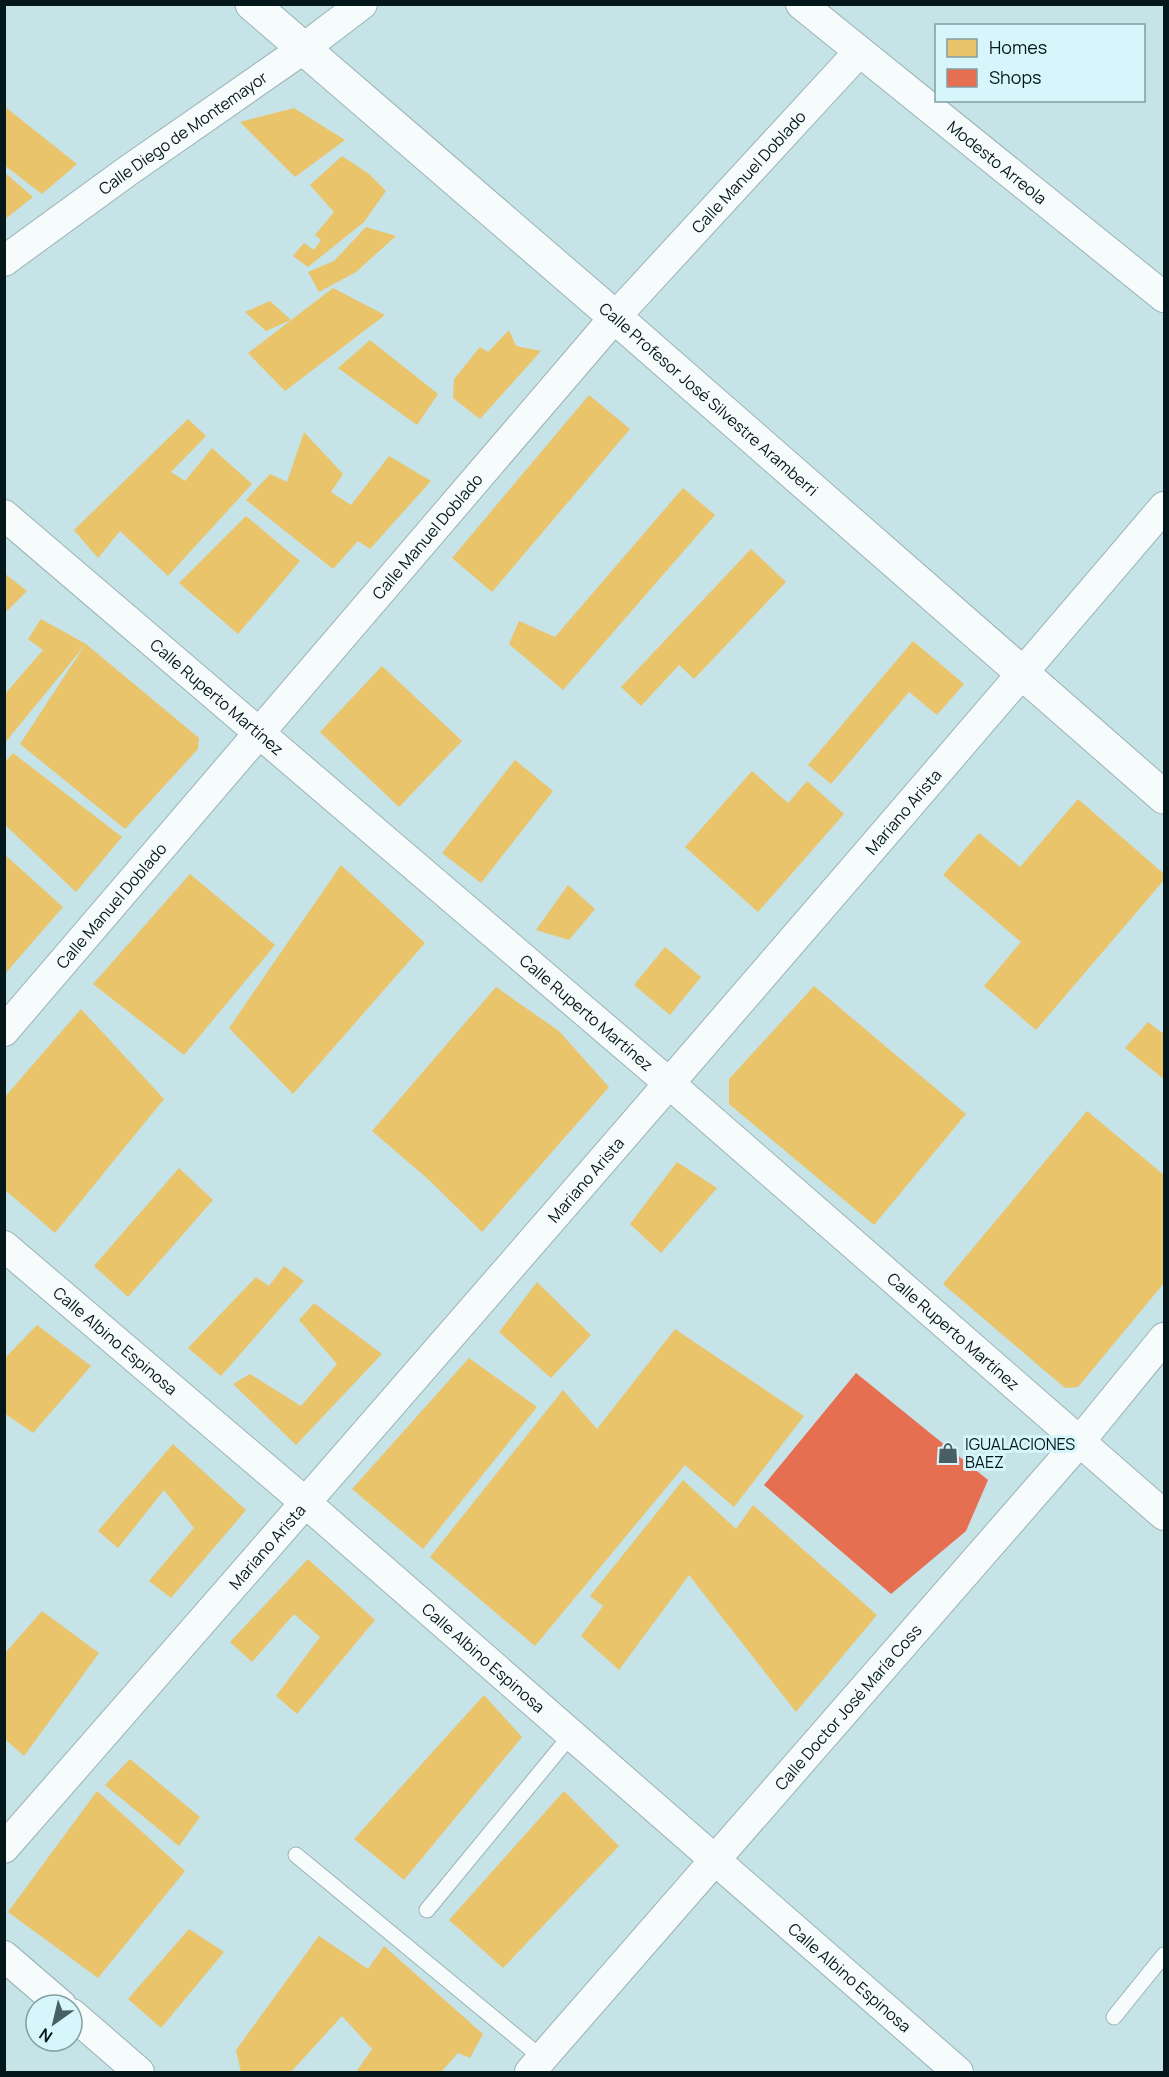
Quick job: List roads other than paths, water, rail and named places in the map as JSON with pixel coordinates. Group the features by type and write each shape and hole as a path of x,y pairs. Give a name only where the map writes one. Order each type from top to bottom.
{"main road":[{"name":"Calle Profesor José Silvestre Aramberri","path":"252,4 615,317 1164,797"}],"street":[{"name":"Calle Diego de Montemayor","path":"4,261 129,170 303,49 362,4"},
{"name":"Modesto Arreola","path":"801,4 1164,297"},
{"name":"Calle Manuel Doblado","path":"4,1031 615,317 860,52"},
{"name":"Mariano Arista","path":"4,1848 670,1084 1164,507"},
{"name":"Calle Ruperto Martínez","path":"4,515 670,1084 1164,1515"},
{"name":"Calle Albino Espinosa","path":"4,1246 306,1503 958,2073"},
{"name":"Calle Doctor José María Coss","path":"536,2065 1080,1442 1164,1338"},
{"path":"4,1956 47,1993"},
{"path":"84,2025 139,2073"}],"lane":[{"path":"427,1910 571,1735"},
{"path":"296,1855 536,2065"},
{"path":"1114,2017 1164,1955"}],"place":[{"name":"IGUALACIONES BAEZ","path":"948,1453"}]}
